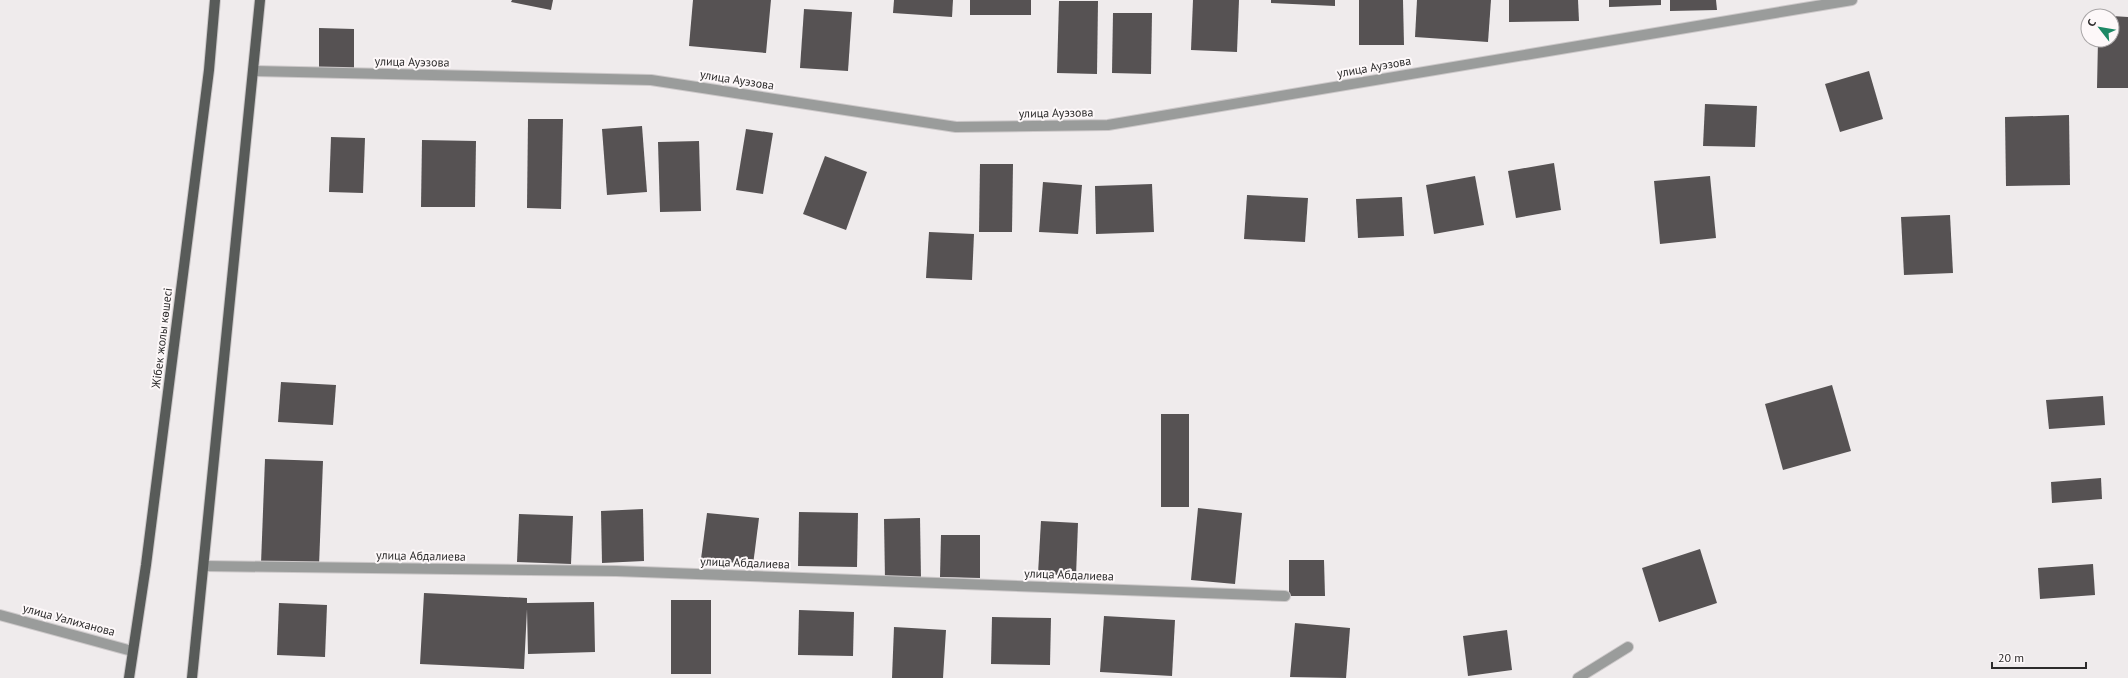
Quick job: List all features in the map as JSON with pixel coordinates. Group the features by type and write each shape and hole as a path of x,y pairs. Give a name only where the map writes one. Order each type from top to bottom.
{"main road":[{"name":"Жібек жолы көшесі","path":"129,678 147,557 209,70 215,0"},
{"path":"192,678 260,0"}],"street":[{"name":"улица Ауэзова","path":"254,71 651,80 956,127 1108,125 1852,0"},
{"name":"улица Абдалиева","path":"204,566 616,571 1285,596"},
{"name":"улица Уалиханова","path":"0,615 132,650"},
{"path":"1578,678 1628,647"}],"building":[{"path":"512,0 553,0 551,10 511,2"},
{"path":"693,0 771,0 766,53 689,46"},
{"path":"894,0 953,0 952,17 893,13"},
{"path":"970,0 1031,0 1031,15 970,15"},
{"path":"1193,0 1239,0 1237,52 1191,50"},
{"path":"1271,0 1335,0 1335,6 1271,3"},
{"path":"1359,0 1403,0 1404,45 1359,45"},
{"path":"1417,0 1491,0 1488,42 1415,37"},
{"path":"1509,0 1578,0 1579,21 1509,22"},
{"path":"1609,0 1661,0 1661,5 1609,7"},
{"path":"1670,0 1716,0 1717,10 1670,11"},
{"path":"1059,1 1098,1 1097,74 1057,73"},
{"path":"804,9 852,12 848,71 800,68"},
{"path":"1113,13 1152,13 1151,74 1112,73"},
{"path":"2120,16 2128,17 2128,88 2097,88 2098,48 2120,48"},
{"path":"319,28 354,29 354,71 319,70"},
{"path":"1869,71 1883,119 1840,132 1825,84"},
{"path":"1705,104 1757,106 1755,147 1703,146"},
{"path":"2069,115 2070,185 2006,186 2005,117"},
{"path":"528,119 563,119 561,209 527,208"},
{"path":"642,126 647,192 607,195 602,129"},
{"path":"746,129 773,133 763,194 736,190"},
{"path":"331,137 365,138 363,193 329,192"},
{"path":"422,140 476,141 475,207 421,207"},
{"path":"699,141 701,211 660,212 658,142"},
{"path":"825,156 867,172 846,230 803,214"},
{"path":"1554,163 1561,210 1516,218 1508,171"},
{"path":"980,164 1013,164 1012,232 979,232"},
{"path":"1475,176 1484,225 1434,234 1426,185"},
{"path":"1710,176 1716,238 1660,244 1654,181"},
{"path":"1043,182 1082,185 1078,234 1039,232"},
{"path":"1152,184 1154,232 1096,234 1095,186"},
{"path":"1247,195 1308,198 1305,242 1244,239"},
{"path":"1402,197 1404,236 1358,238 1356,199"},
{"path":"1950,215 1953,273 1904,275 1901,217"},
{"path":"929,232 974,234 972,280 926,278"},
{"path":"281,382 336,385 333,425 278,422"},
{"path":"1832,385 1851,451 1783,470 1765,404"},
{"path":"2103,396 2105,425 2049,429 2046,400"},
{"path":"1161,414 1189,414 1189,507 1161,507"},
{"path":"265,459 323,461 319,566 261,564"},
{"path":"2101,478 2102,499 2052,503 2051,482"},
{"path":"1198,508 1242,513 1235,584 1191,580"},
{"path":"643,509 644,561 602,563 601,511"},
{"path":"799,512 858,513 857,567 798,566"},
{"path":"707,513 759,518 753,565 701,559"},
{"path":"519,514 573,516 571,564 517,562"},
{"path":"920,518 921,579 885,580 884,519"},
{"path":"1041,521 1078,523 1076,576 1038,574"},
{"path":"941,535 980,535 980,578 940,577"},
{"path":"1700,549 1717,603 1659,622 1642,568"},
{"path":"1289,560 1324,560 1325,596 1289,596"},
{"path":"2093,564 2095,595 2040,599 2038,568"},
{"path":"424,593 527,598 527,603 594,602 595,652 528,654 527,609 524,669 420,664"},
{"path":"671,600 711,600 711,674 671,674"},
{"path":"279,603 327,605 325,657 277,655"},
{"path":"799,610 854,612 853,656 798,655"},
{"path":"1104,616 1175,620 1172,676 1100,672"},
{"path":"992,617 1051,618 1050,665 991,664"},
{"path":"1295,623 1350,628 1346,678 1290,677"},
{"path":"894,627 946,630 943,678 892,678"},
{"path":"1507,630 1512,670 1468,676 1463,636"}]}
